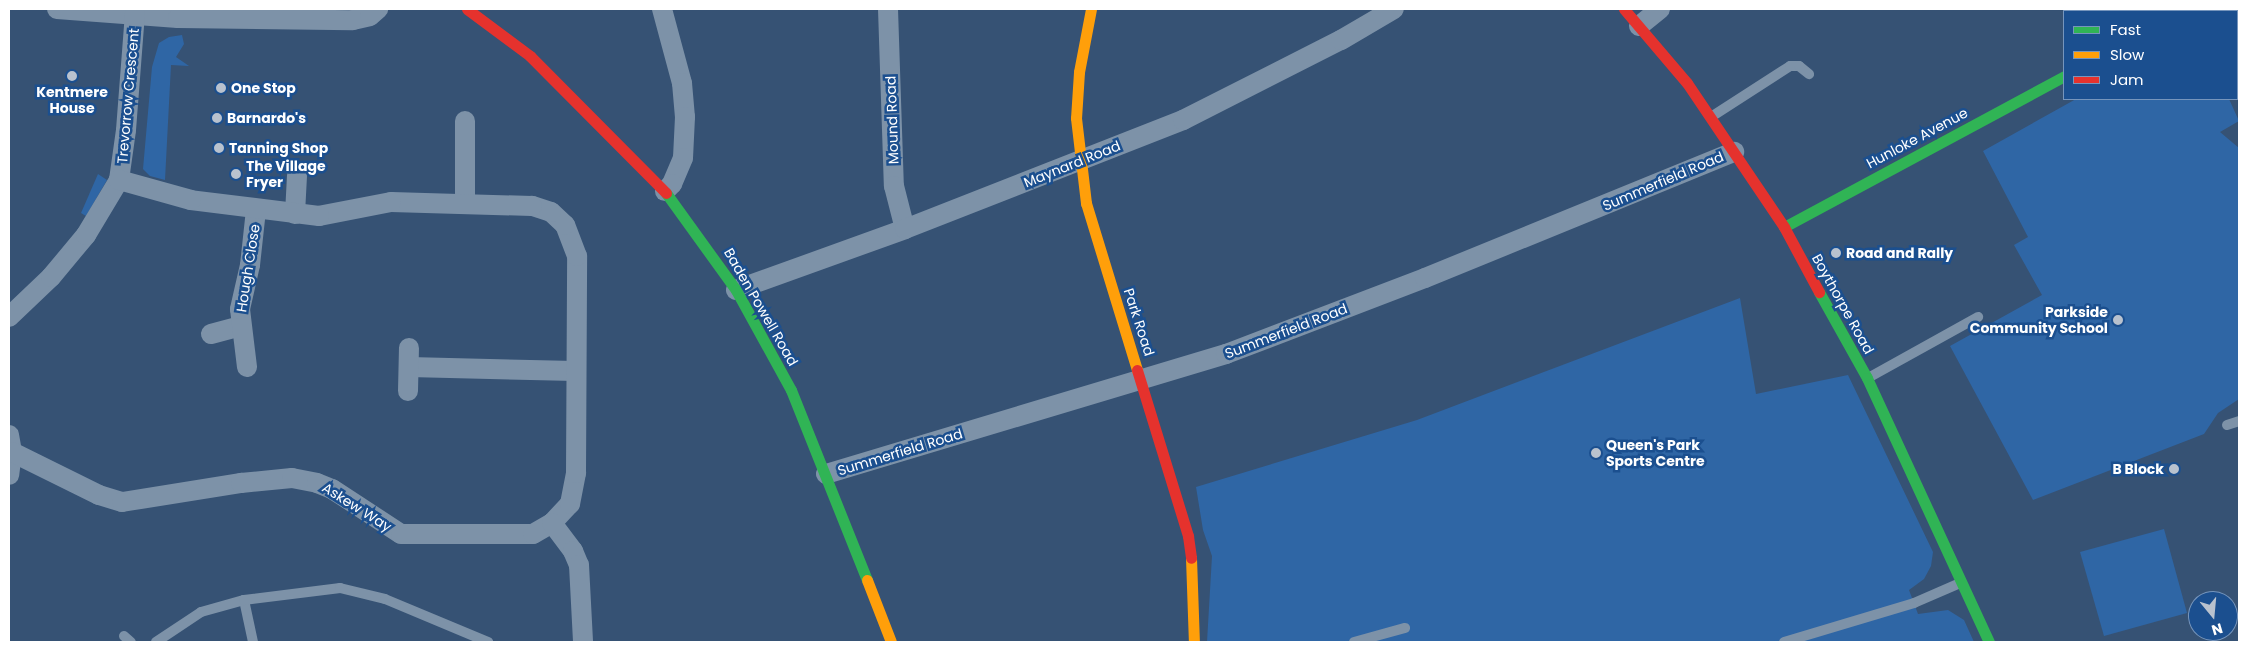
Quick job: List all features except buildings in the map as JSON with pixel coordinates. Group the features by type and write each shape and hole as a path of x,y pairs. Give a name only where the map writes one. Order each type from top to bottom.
{"street":[{"path":"57,9 178,18 354,20 370,16 378,9"},
{"path":"662,9 682,82 685,117 683,158 672,184 665,191"},
{"name":"Mound Road","path":"888,9 894,186 905,229"},
{"name":"Park Road","path":"1091,9 1079,72 1076,118 1086,203 1141,379 1191,550 1194,642"},
{"name":"Maynard Road","path":"736,290 905,229 1183,120 1341,40 1394,9"},
{"name":"Boythorpe Road","path":"1624,9 1687,83 1784,227 1868,378 1989,642"},
{"path":"1639,26 1660,9"},
{"name":"Baden Powell Road","path":"476,11 530,56 596,118 665,191 736,290 791,390 826,474 891,642"},
{"name":"Trevorrow Crescent","path":"9,317 51,277 86,235 119,180 126,130 135,14"},
{"name":"Hunloke Avenue","path":"1784,227 2063,77"},
{"path":"465,121 465,203"},
{"name":"Summerfield Road","path":"826,474 1226,354 1407,285 1734,152"},
{"path":"295,214 297,176"},
{"name":"Askew Way","path":"10,444 99,495 122,502 292,478 332,489 401,534 533,534 552,524 570,504 576,473 577,256 565,225 551,212 532,206 391,202 338,214 295,214 191,200 119,180"},
{"name":"Hough Close","path":"247,367 240,326 240,309 250,264 256,210"},
{"name":"Hough Close","path":"211,334 240,326"},
{"path":"408,391 409,357 575,371"},
{"path":"9,475 10,444"},
{"path":"552,524 573,551 579,565 583,642"}],"lane":[{"path":"1711,118 1790,66 1799,66 1809,74"},
{"path":"1868,378 1978,317"},
{"path":"2227,425 2239,421"},
{"path":"1784,642 1914,603 1961,582"},
{"path":"156,642 201,612 244,600 340,588 371,595 472,633 488,642"},
{"path":"369,606 371,595"},
{"path":"244,600 253,642"},
{"path":"1354,642 1405,628"}],"shaded area":[{"path":"182,35 184,44 176,57 189,66 171,65 165,180 150,176 143,169 152,67 159,43 169,37"},
{"name":"Parkside Community School","path":"2074,100 2229,100 2239,121 2220,132 2239,148 2239,399 2218,413 2204,434 2033,500 1950,346 2042,295 2014,245 2028,237 1983,151"},
{"path":"98,174 107,180 86,216 81,213"},
{"name":"Queen's Park Sports Centre","path":"1740,298 1756,394 1848,375 1933,552 1931,566 1924,579 1909,590 1918,614 1948,610 1964,620 1974,642 1207,642 1212,556 1203,530 1196,487 1417,420"},
{"path":"2164,529 2187,613 2104,636 2080,552"}],"traffic: fast":[{"path":"1784,227 2063,77"},
{"path":"666,193 736,290 791,390 867,580"},
{"path":"1819,292 1867,378 1989,642"}],"traffic: slow":[{"path":"1091,9 1079,72 1076,118 1086,203 1137,370"},
{"path":"1191,558 1194,642"},
{"path":"867,580 891,642"}],"traffic: jam":[{"path":"467,9 530,56 666,193"},
{"path":"1624,9 1687,83 1784,227 1819,292"},
{"path":"1137,370 1188,536 1191,558"}],"place":[{"name":"Kentmere House","path":"72,76"},
{"name":"One Stop","path":"221,88"},
{"name":"Barnardo's","path":"217,118"},
{"name":"Tanning Shop","path":"219,148"},
{"name":"The Village Fryer","path":"236,174"},
{"name":"Road and Rally","path":"1836,253"},
{"name":"Parkside Community School","path":"2118,320"},
{"name":"Queen's Park Sports Centre","path":"1596,453"},
{"name":"B Block","path":"2174,469"}]}
